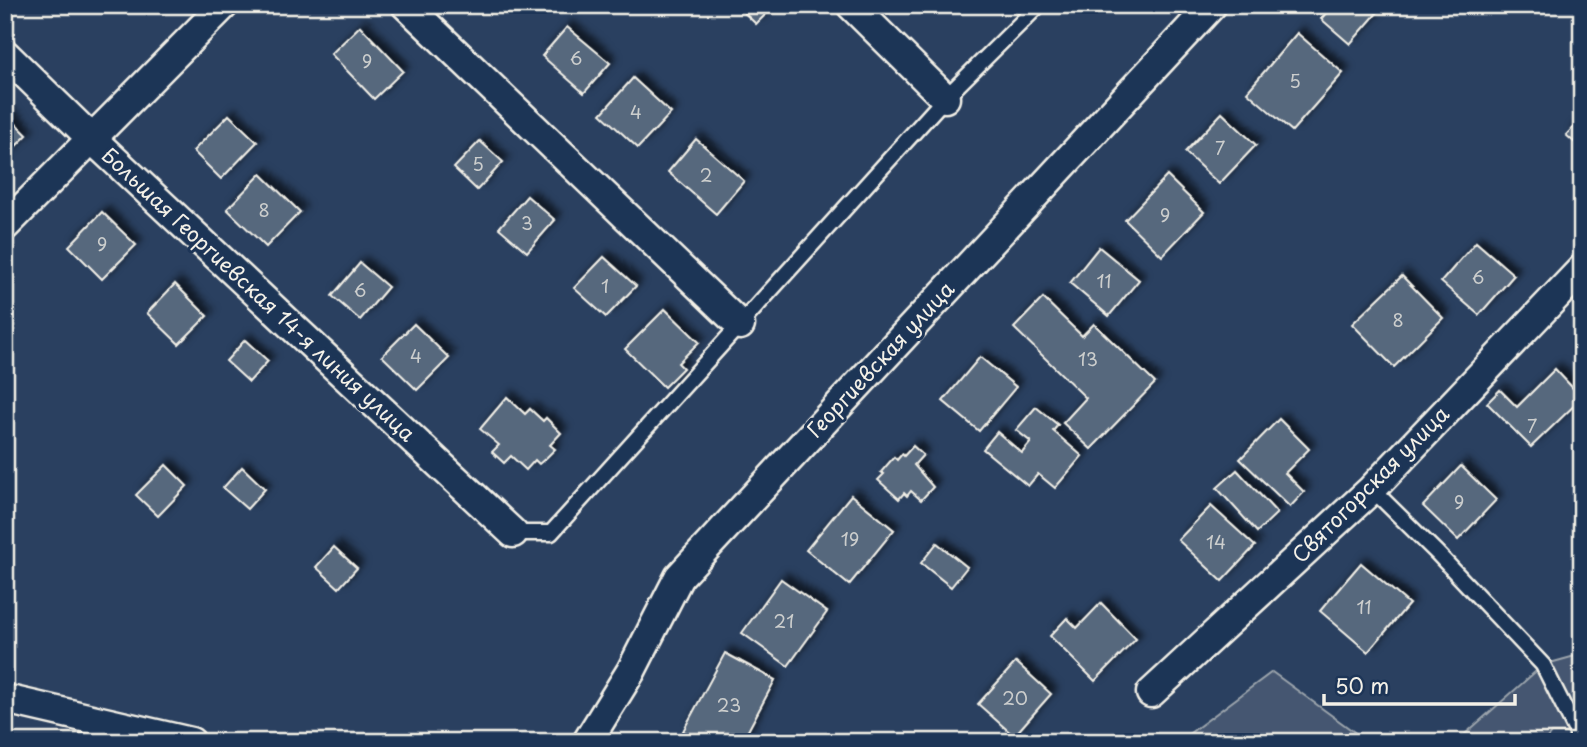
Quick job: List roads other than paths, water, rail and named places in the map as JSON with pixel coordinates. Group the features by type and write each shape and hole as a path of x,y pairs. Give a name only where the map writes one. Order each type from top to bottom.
{"street":[{"path":"5,226 224,5"},
{"path":"406,5 740,325"},
{"path":"850,5 946,98"},
{"name":"Георгиевская улица","path":"587,742 631,671 679,577 1212,5"},
{"name":"Большая Георгиевская 14-я линия улица","path":"5,54 92,139 513,533"},
{"name":"Святогорская улица","path":"1151,693 1372,489 1582,269"},
{"path":"5,699 191,742"}],"lane":[{"path":"513,533 551,533 946,98 1039,5"},
{"path":"1372,489 1543,665 1577,733 1577,742"}]}
